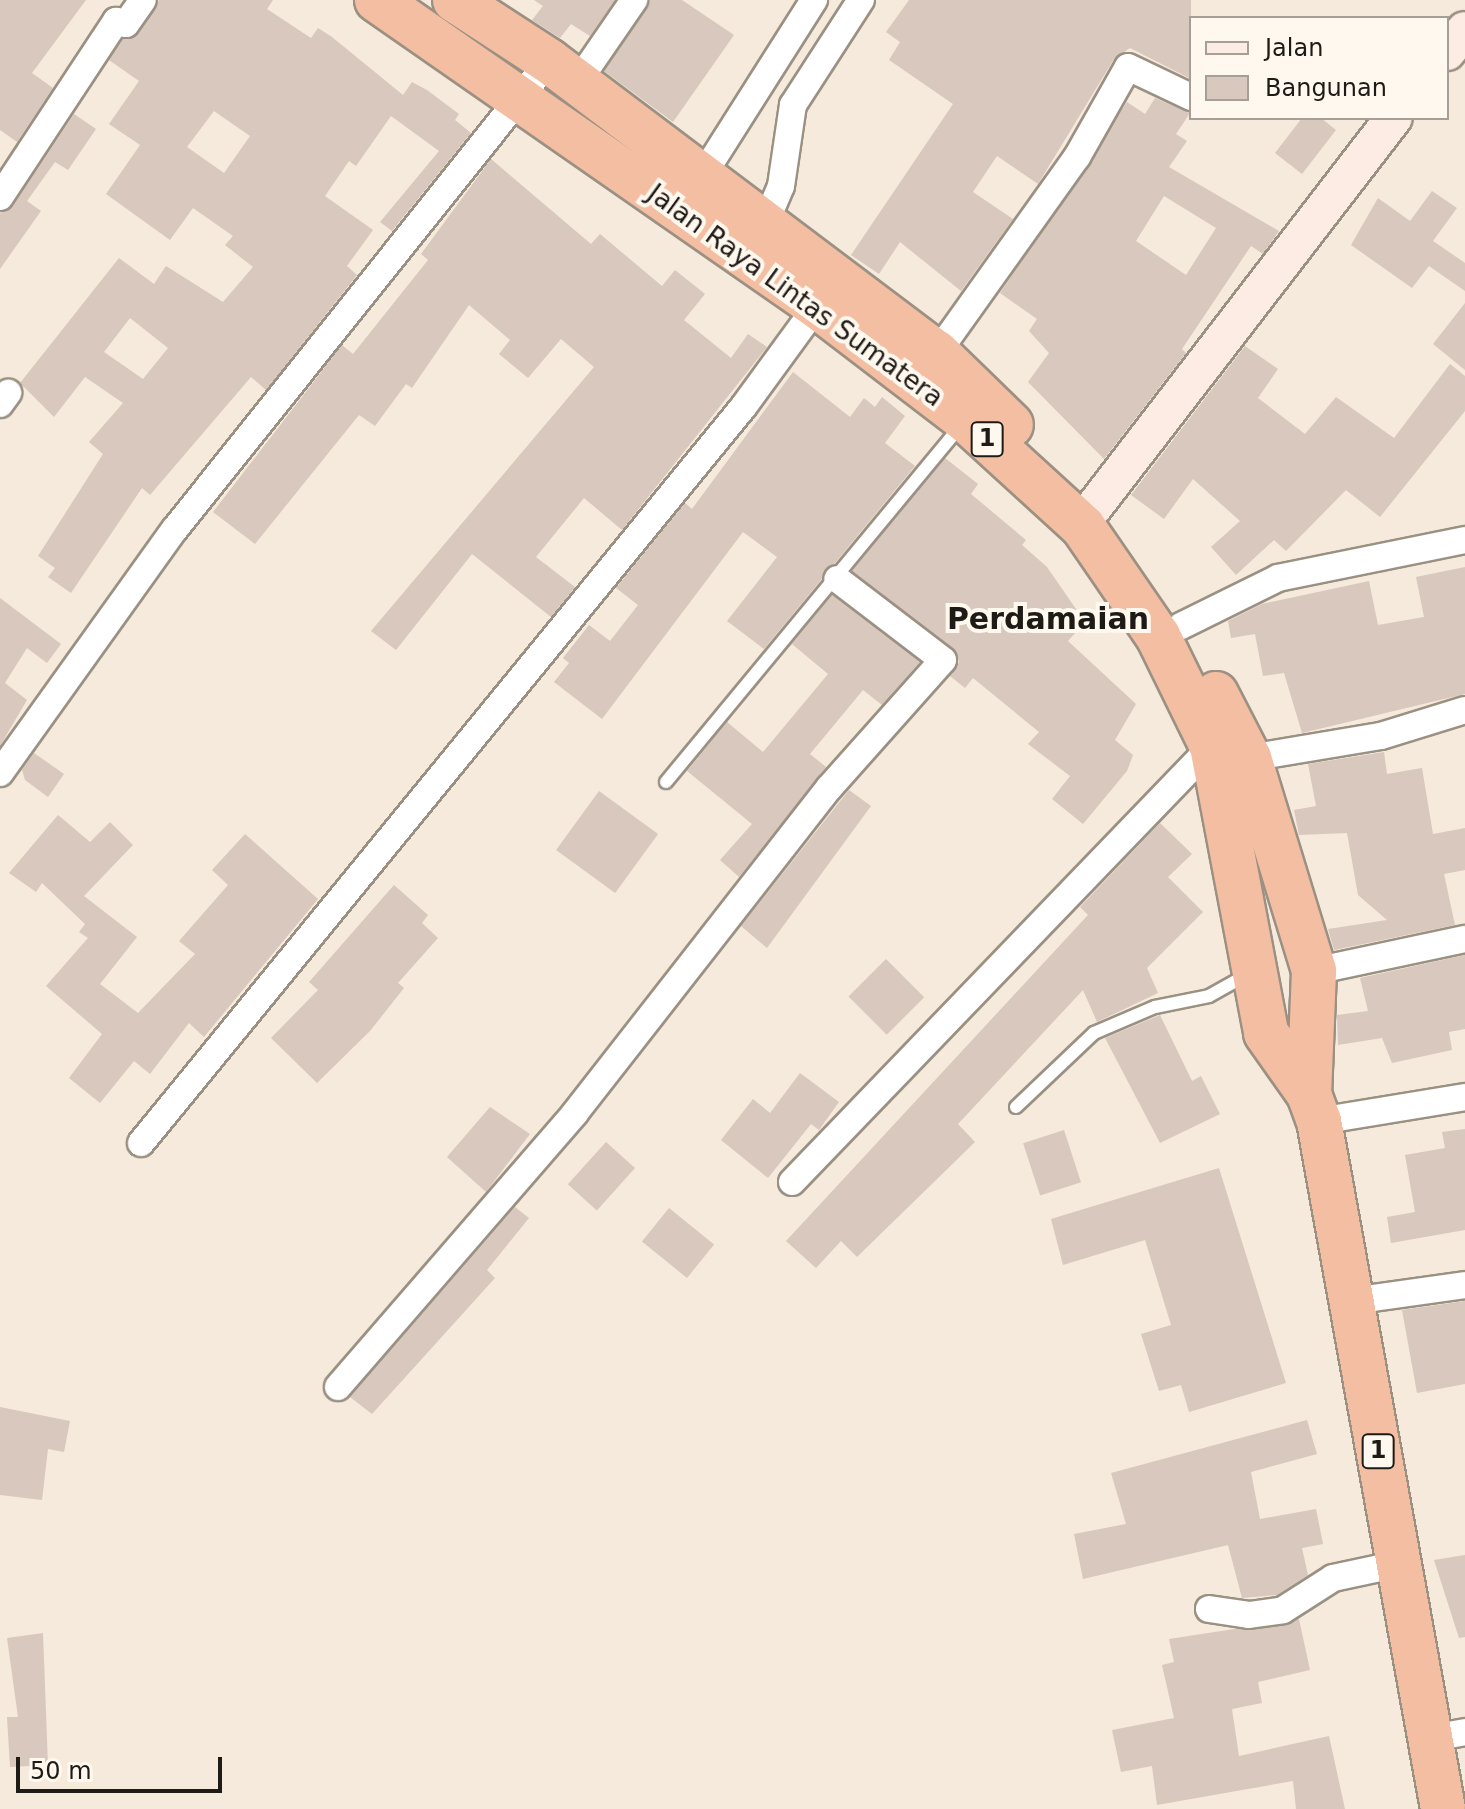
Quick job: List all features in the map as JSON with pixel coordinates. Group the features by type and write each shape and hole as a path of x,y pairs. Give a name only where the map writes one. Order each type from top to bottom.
{"highway":[{"name":"Jalan Raya Lintas Sumatera","path":"377,0 817,306 966,420 1083,527 1158,636 1231,752 1250,972 1266,1033 1314,1108"},
{"name":"Jalan Raya Lintas Sumatera","path":"455,0 563,72 937,353 1094,507 1181,626 1314,971 1314,1108 1399,1564 1448,1735 1443,1809"}],"street":[{"path":"0,197 116,21 126,24 143,0"},
{"path":"0,773 175,529 520,98 563,72 634,0"},
{"path":"701,178 814,0"},
{"path":"765,224 781,186 793,105 861,0"},
{"path":"1449,50 1465,30"},
{"path":"937,353 1077,157 1128,67 1189,96"},
{"path":"1094,507 1392,120"},
{"path":"141,1143 744,406 817,306"},
{"path":"1181,626 1278,578 1465,540"},
{"path":"338,1387 575,1113 829,788 943,660 837,579"},
{"path":"792,1182 1231,752 1381,736 1465,710"},
{"path":"1314,971 1465,939"},
{"path":"1314,1108 1465,1097"},
{"path":"1351,1301 1465,1285"},
{"path":"1209,1609 1249,1615 1283,1610 1333,1578 1399,1564"}],"lane":[{"path":"666,782 966,420"},
{"path":"1016,1107 1094,1033 1155,1007 1209,996 1250,972"}],"building":[{"path":"0,0 86,0 32,73 53,88 17,142 0,130"},
{"path":"159,0 273,0 267,9 311,38 318,28 403,95 412,82 427,90 459,114 455,120 471,133 392,231 380,222 439,151 391,116 356,166 349,161 325,196 373,230 347,266 357,275 266,390 251,377 150,495 142,488 71,593 48,577 55,568 38,556 103,454 89,442 123,403 85,377 54,417 20,383 119,258 154,284 166,266 223,302 253,267 225,245 233,236 193,208 170,240 106,194 140,145 109,124 139,81 109,60 123,39 139,33","holes":["214,111 250,136 224,173 187,147","130,318 168,348 143,379 104,352"]},
{"path":"534,0 615,0 590,36 571,24 560,38 532,20 543,6"},
{"path":"650,0 682,0 734,35 673,122 604,71"},
{"path":"909,0 1191,0 1189,78 1130,48 1114,59 1038,184 997,156 973,192 1013,219 961,291 900,242 879,274 851,255 953,104 889,60 900,42 886,32"},
{"path":"1155,98 1189,113 1176,134 1187,141 1169,167 1279,231 1263,254 1251,246 1182,349 1186,353 1104,459 1028,382 1049,353 1029,331 1037,319 1000,293 1127,102 1145,114","holes":["1164,196 1216,228 1186,275 1136,241"]},
{"path":"74,114 96,129 68,170 55,162 27,201 41,211 0,269 0,213 13,206"},
{"path":"1300,120 1324,120 1336,130 1302,174 1275,153"},
{"path":"491,159 591,244 600,234 662,286 675,270 705,294 684,320 731,358 748,334 767,347 622,530 584,498 536,557 575,587 551,617 472,554 396,650 371,631 594,367 561,339 528,378 499,354 510,340 469,305 412,388 406,384 375,426 359,415 255,544 213,512 342,345 353,354 428,260 421,254"},
{"path":"1432,191 1457,208 1433,241 1465,263 1465,291 1429,266 1412,288 1351,245 1378,198 1410,221"},
{"path":"1465,303 1465,370 1433,344"},
{"path":"1245,346 1278,369 1258,398 1305,434 1336,397 1394,438 1450,364 1465,376 1465,411 1380,517 1346,490 1286,551 1274,540 1236,575 1211,547 1240,521 1193,479 1164,519 1131,495"},
{"path":"793,372 850,417 864,398 875,407 882,397 905,416 885,443 915,466 764,649 727,621 777,557 743,532 602,719 554,682 569,663 563,658 589,625 610,641 638,605 616,588 685,503 692,509"},
{"path":"945,458 978,484 971,494 1026,540 1022,545 1047,567 1085,622 1068,641 1136,704 1115,740 1133,755 1127,771 1083,824 1052,799 1070,776 1028,744 1039,732 973,678 965,688 950,676 959,662 953,648 852,571"},
{"path":"1465,567 1465,694 1302,733 1284,673 1263,676 1255,634 1231,638 1228,621 1262,604 1369,581 1378,625 1424,617 1416,577"},
{"path":"832,595 920,662 882,705 863,690 810,754 826,767 739,877 720,860 752,824 687,771 727,722 763,752 828,674 792,644"},
{"path":"0,598 61,644 47,663 27,648 5,683 27,700 0,746"},
{"path":"1384,752 1387,774 1422,768 1433,834 1465,828 1465,870 1444,874 1455,925 1334,950 1328,929 1387,920 1358,895 1347,833 1299,835 1294,810 1316,806 1308,764"},
{"path":"34,753 64,774 48,797 25,780 22,770"},
{"path":"849,790 871,806 767,948 741,926"},
{"path":"599,791 658,834 615,893 556,850"},
{"path":"58,815 90,842 110,822 133,845 84,896 137,937 100,984 138,1013 195,954 179,941 228,885 212,870 245,834 318,899 204,1037 189,1023 150,1074 134,1061 100,1103 69,1078 102,1034 46,986 88,938 79,932 85,924 42,883 36,892 9,873"},
{"path":"1160,823 1192,854 1168,877 1203,912 1147,968 1158,993 1097,1022 1083,990 958,1124 975,1142 857,1257 841,1241 816,1268 786,1241 1088,915 1080,907"},
{"path":"394,885 428,915 422,923 438,938 398,983 404,988 370,1031 317,1083 271,1038 318,990 309,982"},
{"path":"1465,955 1465,1029 1449,1032 1452,1050 1392,1063 1382,1038 1338,1045 1337,1015 1368,1011 1360,978"},
{"path":"886,959 924,997 887,1035 849,996"},
{"path":"1160,1015 1192,1081 1201,1076 1220,1114 1160,1143 1105,1038"},
{"path":"800,1073 839,1102 819,1130 811,1124 768,1178 721,1140 753,1099 770,1113"},
{"path":"490,1107 530,1134 486,1192 447,1157"},
{"path":"1465,1129 1465,1230 1391,1243 1387,1217 1415,1212 1405,1155 1445,1148 1442,1132"},
{"path":"1064,1130 1081,1182 1040,1196 1023,1143"},
{"path":"606,1142 635,1168 597,1210 568,1184"},
{"path":"1219,1168 1286,1383 1189,1412 1181,1385 1159,1391 1141,1334 1171,1325 1145,1240 1063,1265 1051,1219"},
{"path":"515,1207 529,1218 487,1270 495,1278 372,1414 350,1397"},
{"path":"669,1208 714,1245 687,1278 642,1241"},
{"path":"1465,1301 1465,1384 1417,1393 1402,1310"},
{"path":"0,1407 70,1421 64,1452 48,1449 42,1500 0,1495"},
{"path":"1307,1420 1317,1454 1251,1472 1260,1519 1316,1509 1323,1544 1302,1548 1308,1575 1277,1595 1242,1598 1228,1545 1083,1579 1074,1534 1126,1524 1111,1473"},
{"path":"1465,1555 1465,1637 1459,1638 1434,1560"},
{"path":"1299,1619 1310,1670 1258,1682 1262,1703 1232,1709 1239,1756 1329,1736 1345,1809 1296,1809 1293,1781 1157,1805 1152,1766 1121,1772 1112,1730 1174,1718 1162,1665 1174,1662 1169,1639"},
{"path":"43,1633 48,1765 10,1767 7,1717 18,1717 7,1638"}],"district":[{"name":"Perdamaian","path":"1048,619"}]}
